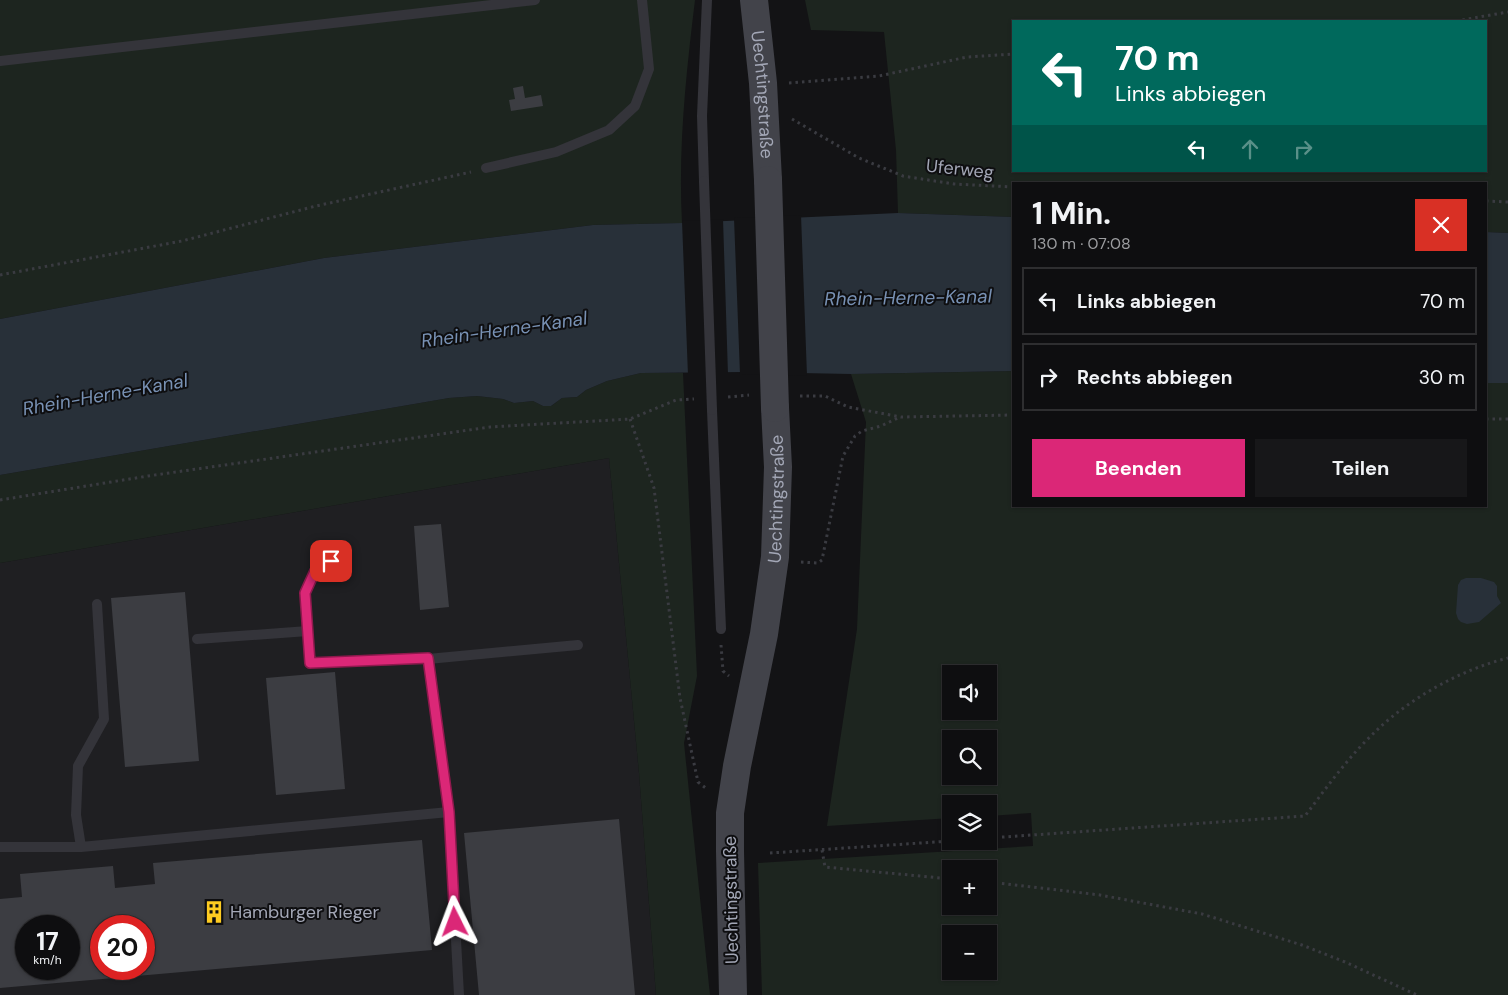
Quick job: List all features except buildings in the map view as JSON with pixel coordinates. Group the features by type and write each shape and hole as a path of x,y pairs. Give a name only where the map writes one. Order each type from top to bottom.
{"main road":[{"name":"Uechtingstraße","path":"733,995 730,851 733,794 764,634 775,557 778,467 768,180 763,83 754,0"}],"lane":[{"path":"0,61 535,0"},
{"path":"486,168 556,152 609,130 635,106 649,69 642,0"},
{"path":"707,0 702,116 721,629"},
{"path":"346,559 331,561 315,571 305,593 310,663 428,658 578,645"},
{"path":"81,847 76,815 78,766 104,719 97,604"},
{"path":"197,639 308,631"},
{"path":"428,658 449,812 460,995"},
{"path":"0,848 81,847 449,812"}],"path":[{"path":"1462,20 1508,12"},
{"path":"763,83 784,84 879,76 967,57 1012,54"},
{"name":"Uferweg","path":"787,116 859,158 903,176 954,184 1012,187"},
{"path":"0,275 182,241 316,206 486,168"},
{"path":"1487,201 1508,202"},
{"path":"796,561 818,563 822,560 843,456 855,436 862,431 881,426 901,417 1012,415"},
{"path":"0,500 148,476 490,427 630,419 654,488 680,698 698,782 707,790 733,794"},
{"path":"1487,419 1508,419"},
{"path":"721,629 723,671 733,679"},
{"path":"997,837 1305,816 1338,773 1376,731 1412,702 1456,676 1494,661 1508,658"},
{"path":"770,853 942,842"},
{"path":"822,850 825,867 942,878"},
{"path":"997,883 1100,894 1202,914 1302,945 1345,962 1417,995"}],"shaded area":[{"path":"0,0 695,0 682,139 682,223 593,225 324,258 0,319"},
{"path":"805,0 1508,0 1508,233 1487,232 1487,182 1012,182 1012,217 898,213 896,150 884,32 811,30"},
{"path":"1012,371 1012,507 1487,507 1487,383 1508,383 1508,995 762,995 758,863 968,850 997,850 997,848 1033,846 1031,813 997,815 997,795 942,795 942,819 827,826 857,629 866,422 851,374"},
{"path":"641,373 683,373 697,676 684,743 710,995 656,995 639,773 609,458 0,563 0,475 449,398 477,396 503,399 514,403 533,401 543,406 551,406 562,398 577,397 586,390 607,381"},
{"path":"609,458 639,773 656,995 0,995 0,563"}],"water":[{"name":"Rhein-Herne-Kanal","path":"898,213 1012,217 1012,371 851,374 641,373 607,381 586,390 577,397 562,398 551,406 543,406 533,401 514,403 503,399 477,396 449,398 0,475 0,319 324,258 593,225 682,223"},
{"path":"1487,232 1508,233 1508,383 1487,383"},
{"path":"1481,578 1494,582 1497,586 1497,596 1501,603 1479,622 1467,624 1458,619 1456,613 1458,585 1461,580"}],"pier":[{"path":"801,215 807,376 740,374 734,218"},
{"path":"723,219 728,375 688,375 682,221"}],"place":[{"name":"Hamburger Rieger","path":"214,912"}],"route":[{"path":"331,561 315,571 305,593 310,663 428,658 449,812 455,922"}]}
